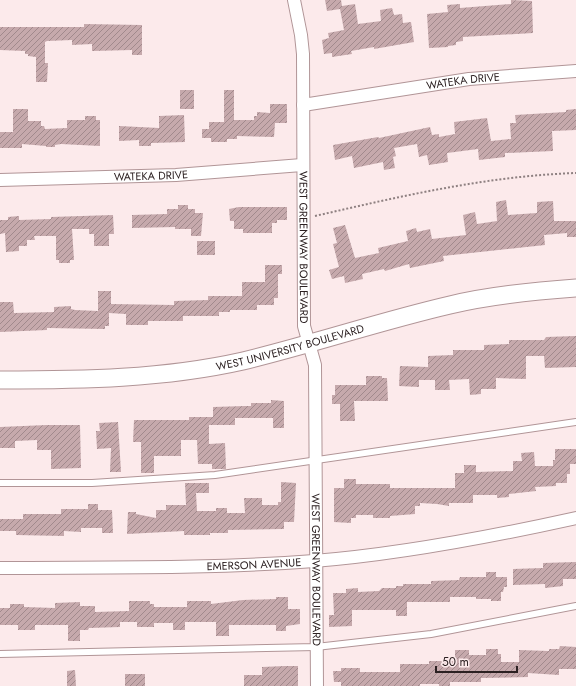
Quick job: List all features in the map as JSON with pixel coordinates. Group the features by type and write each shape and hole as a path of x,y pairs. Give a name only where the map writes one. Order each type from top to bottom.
{"street":[{"name":"WEST GREENWAY BOULEVARD","path":"294,0 301,35 303,105 302,164 304,326 315,365 315,561 317,686"},
{"name":"WATEKA DRIVE","path":"303,105 469,78 576,71"},
{"name":"WATEKA DRIVE","path":"0,180 176,175 302,164"},
{"name":"WEST UNIVERSITY BOULEVARD","path":"0,380 85,380 171,373 243,361 452,304 576,288"},
{"name":"EMERSON AVENUE","path":"0,568 208,566 315,561 447,544 576,518"}],"lane":[{"path":"0,483 92,483 216,475 576,422"},
{"path":"0,654 316,647 431,634 576,606"}],"path":[{"path":"303,219 430,190 523,176 576,173"}],"building":[{"path":"325,0 341,0 342,6 355,4 358,24 381,21 380,10 392,8 394,15 402,14 403,23 411,22 414,42 374,49 374,47 351,51 352,54 332,57 332,53 324,54 322,40 329,38 328,33 344,30 340,9 327,11"},
{"path":"511,0 532,1 533,33 463,37 463,41 456,42 456,45 429,48 427,14 448,12 447,5 460,4 460,8 511,4"},
{"path":"84,24 142,25 142,55 132,55 132,50 92,51 92,44 72,45 72,40 47,41 45,42 45,63 48,63 47,82 36,82 36,57 28,56 28,54 25,54 25,51 0,50 0,27 84,27"},
{"path":"180,90 194,90 194,109 180,109"},
{"path":"224,90 234,90 234,120 254,120 254,116 257,116 257,112 270,113 270,104 287,104 287,123 275,123 274,137 237,136 237,139 227,139 227,142 211,142 211,138 202,138 202,129 209,129 209,122 224,122"},
{"path":"13,109 28,109 28,121 41,121 41,126 44,126 45,129 67,128 67,120 85,120 85,116 96,116 96,120 100,120 100,146 61,144 55,145 55,147 46,147 22,144 22,148 0,148 0,132 13,132"},
{"path":"576,109 576,130 552,131 553,151 505,153 505,157 479,160 478,149 447,153 448,162 429,165 427,155 419,157 417,144 394,148 396,156 393,157 395,168 384,170 383,162 354,168 352,156 335,160 333,145 379,138 430,127 432,135 439,134 439,137 455,134 454,122 487,118 491,141 511,139 510,123 516,123 515,115 566,112 566,110"},
{"path":"184,115 185,142 151,143 151,146 139,146 139,140 119,141 119,126 159,128 159,116"},
{"path":"506,200 508,215 537,213 537,202 553,201 554,221 576,221 576,237 567,237 567,233 544,235 545,245 443,256 444,261 410,268 409,264 385,271 384,269 362,274 363,279 345,283 344,276 332,279 329,270 339,267 333,244 337,243 333,228 345,225 355,258 379,253 378,248 408,241 406,231 416,228 417,232 430,229 432,239 466,235 463,215 475,212 477,224 497,221 496,202"},
{"path":"178,205 188,205 188,209 195,209 195,213 203,213 201,236 191,236 191,229 175,229 175,227 132,228 132,215 167,214 167,209 178,209"},
{"path":"239,207 287,207 287,220 277,220 277,223 272,223 272,233 243,233 243,229 234,229 234,221 230,221 229,209"},
{"path":"113,215 114,234 109,234 109,246 94,246 94,234 89,234 89,229 72,229 74,260 70,260 70,263 59,263 59,260 56,260 56,236 34,236 35,240 27,240 27,246 19,246 19,251 6,252 5,233 0,234 0,220 8,220 8,217 19,216 19,220 51,219 51,217"},
{"path":"197,241 215,241 215,255 197,255"},
{"path":"265,265 282,265 282,274 278,274 278,298 274,298 274,305 257,305 257,310 230,310 230,312 219,312 219,316 183,316 183,321 148,321 148,325 126,325 126,314 109,313 109,326 105,326 105,329 47,328 47,330 0,332 0,302 13,302 14,313 54,312 54,307 71,306 71,309 75,310 98,311 98,291 111,291 111,304 174,305 174,301 208,300 208,296 242,296 242,282 265,282"},
{"path":"576,336 576,367 545,368 544,356 526,356 526,379 496,378 496,389 481,389 481,394 470,395 469,379 449,380 450,390 435,390 435,380 419,380 419,387 399,386 400,366 428,367 428,356 453,355 453,350 484,350 484,345 509,344 509,340 544,340 546,337"},
{"path":"366,376 382,376 382,378 387,378 388,401 354,401 355,421 340,421 340,404 332,404 332,395 335,395 335,385 366,385"},
{"path":"271,400 284,401 284,428 273,428 273,418 235,418 235,425 209,425 209,444 225,443 226,469 212,469 212,464 198,464 197,440 181,440 181,456 154,456 154,473 141,473 141,442 133,442 134,420 189,420 189,417 213,417 213,407 251,406 251,403 271,403"},
{"path":"118,422 121,472 110,472 111,448 97,449 96,431 100,431 99,423"},
{"path":"80,425 81,468 51,469 51,450 37,450 37,440 15,441 15,448 0,448 0,427"},
{"path":"555,449 576,449 576,464 570,464 570,474 567,474 567,483 556,483 556,486 535,487 536,491 509,494 509,497 497,498 497,495 473,495 473,503 449,503 449,506 420,503 420,506 415,506 415,514 390,516 390,518 373,518 373,515 356,515 356,518 351,518 351,523 334,522 334,488 344,488 344,479 356,479 356,484 390,484 390,488 455,488 455,473 464,473 464,465 476,465 476,472 513,471 513,461 522,461 521,453 534,452 535,466 553,466 553,460 555,460"},
{"path":"281,482 296,483 294,522 284,522 284,529 228,530 228,533 210,533 210,535 184,535 184,531 127,534 128,512 136,512 136,514 156,518 156,510 166,510 166,505 186,505 185,483 209,483 209,493 196,493 197,511 216,511 216,508 227,508 227,513 245,513 244,498 262,498 262,505 278,505 278,502 281,502"},
{"path":"88,504 98,504 98,510 112,510 113,533 102,533 102,528 81,528 81,532 64,531 64,536 16,535 16,531 0,531 0,519 23,519 23,514 61,514 61,509 88,509"},
{"path":"576,562 576,579 563,579 563,586 545,588 545,584 513,585 513,569 543,568 543,563"},
{"path":"486,572 496,572 496,577 507,577 507,587 504,587 503,592 501,592 501,601 476,599 476,597 450,597 450,602 407,602 407,616 396,616 396,610 352,610 352,626 329,627 329,615 334,615 333,593 346,593 346,589 358,588 358,592 379,591 382,588 396,588 396,586 403,586 403,584 431,584 431,581 459,580 460,577 486,577"},
{"path":"276,597 288,597 288,609 300,609 300,624 286,626 286,631 276,631 276,625 229,625 229,636 216,636 216,622 185,622 185,630 173,630 173,623 154,623 154,627 137,627 137,622 120,622 120,627 89,628 88,630 80,630 80,641 68,641 68,625 35,625 35,630 18,630 18,625 0,625 0,608 10,608 10,604 24,604 24,607 55,608 55,603 80,602 80,606 95,606 95,612 129,611 129,601 150,601 150,604 154,604 154,607 187,607 187,601 211,601 211,604 243,600 276,599"},
{"path":"560,646 576,647 576,669 559,669 559,675 528,673 528,677 481,678 481,682 450,682 450,686 439,686 439,684 420,684 420,686 341,686 341,682 334,682 333,671 341,671 341,668 360,668 360,672 400,672 400,664 429,664 429,661 455,661 455,650 469,650 469,655 486,655 486,649 498,649 498,654 501,654 501,662 519,662 519,650 549,651 549,649 559,649"},
{"path":"298,666 298,686 244,686 244,675 262,675 262,667"},
{"path":"75,670 76,686 67,686 67,671"},
{"path":"125,674 145,674 145,686 125,686"}]}
